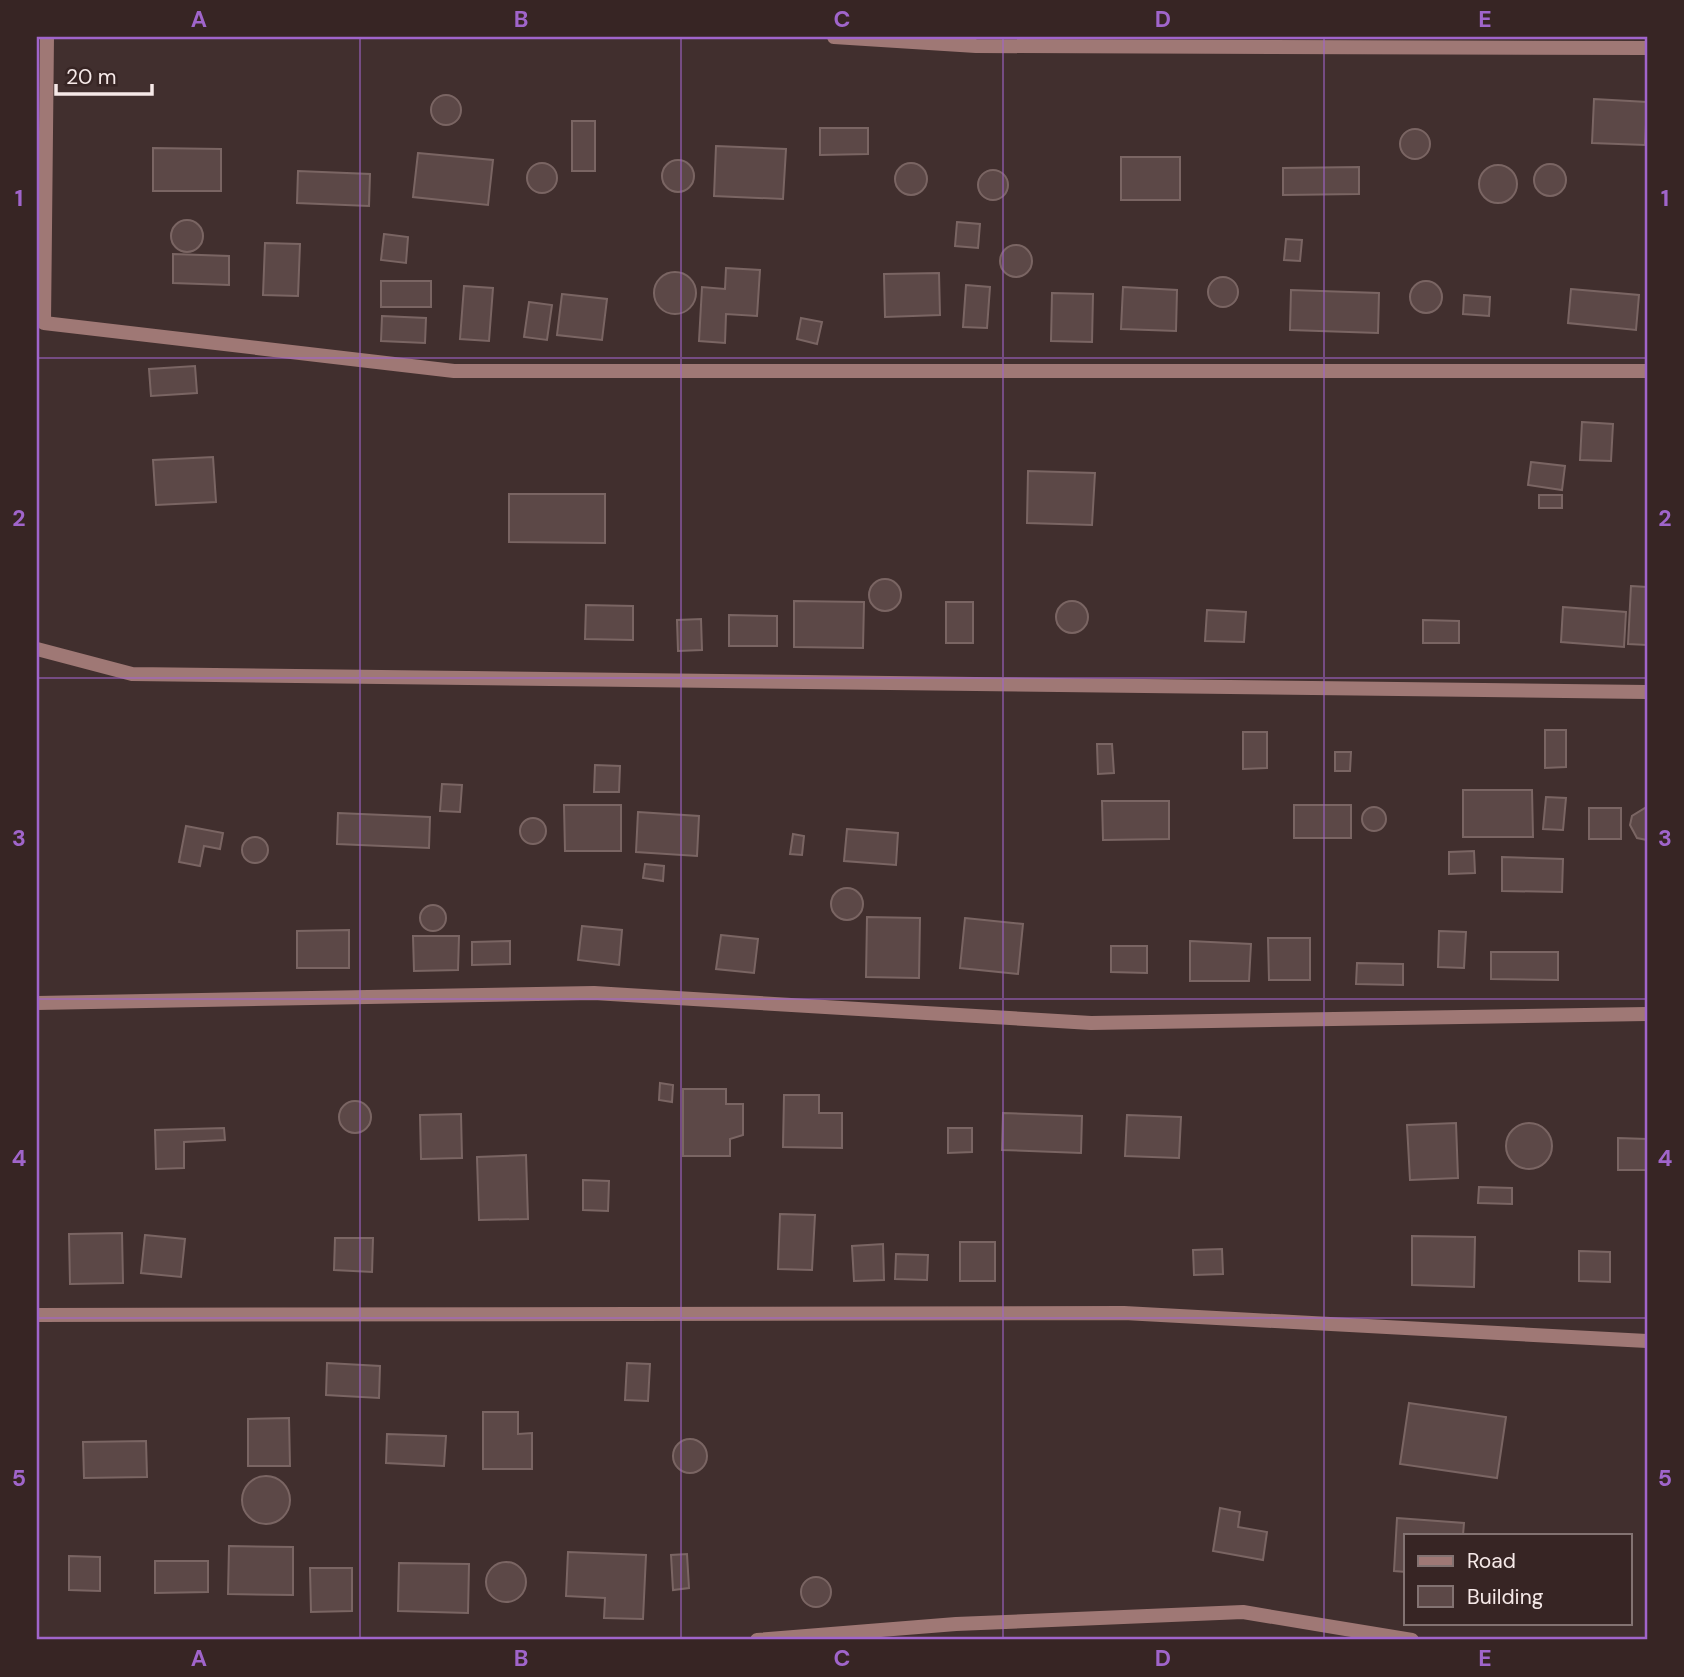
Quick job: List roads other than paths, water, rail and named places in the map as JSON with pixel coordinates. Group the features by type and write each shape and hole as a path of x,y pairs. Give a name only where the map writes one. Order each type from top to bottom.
{"street":[{"path":"47,37 40,321 454,371 1647,371"},
{"path":"834,37 976,46 1647,48"},
{"path":"37,649 132,674 1647,692"},
{"path":"37,1003 594,993 1091,1023 1647,1014"},
{"path":"37,1315 1124,1312 1647,1341"},
{"path":"757,1640 957,1624 1242,1612 1412,1640"}]}
